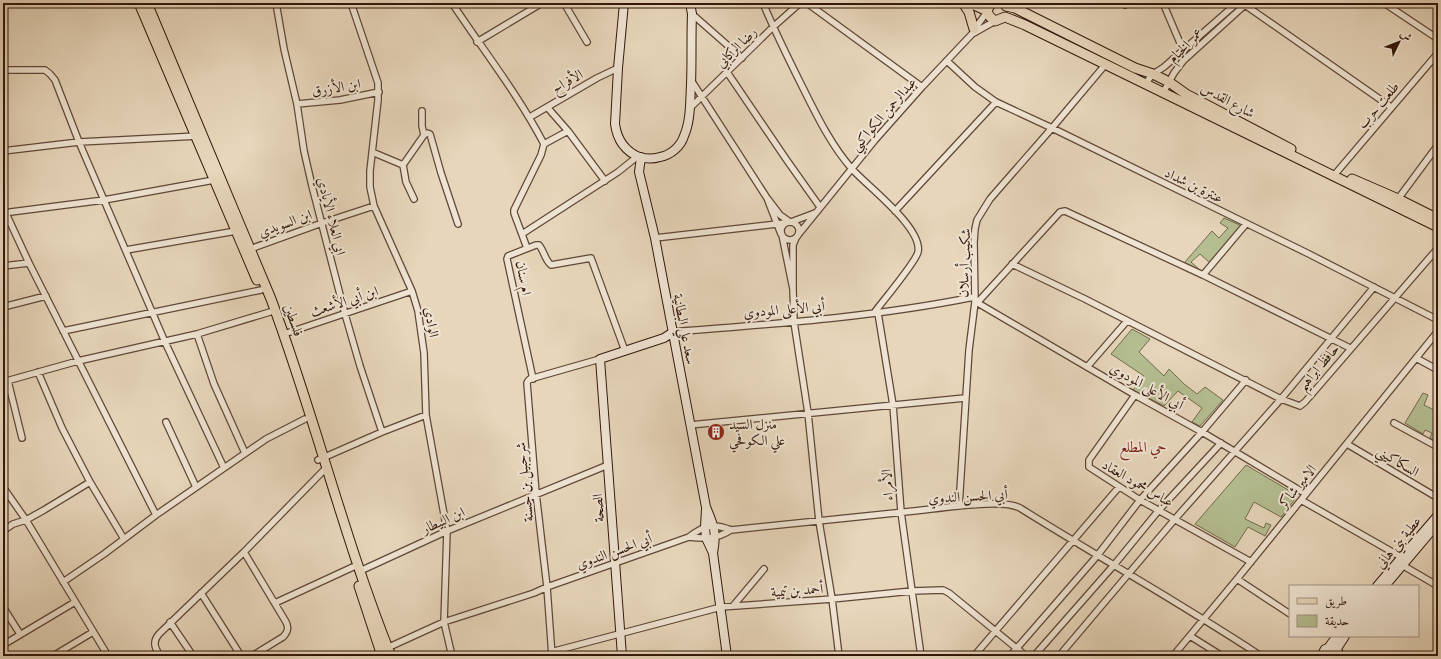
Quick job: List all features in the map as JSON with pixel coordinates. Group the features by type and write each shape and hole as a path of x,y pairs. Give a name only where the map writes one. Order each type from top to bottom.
{"main road":[{"name":"فلسطين","path":"139,3 232,213 236,231 270,312 356,569 382,656"},
{"name":"فلسطين","path":"147,3 199,136 214,180 250,249 284,334 320,459"},
{"path":"624,3 618,68 616,131 626,148 640,157 654,159 663,157 673,151 685,136 690,108 692,14 690,3"},
{"path":"964,3 969,12 973,31"},
{"path":"970,3 988,8 989,16 995,20 1005,17 1025,24 1105,65 1438,227"},
{"path":"1020,3 1029,14"},
{"path":"1005,17 1007,11 1006,4"},
{"name":"شارع القدس","path":"1006,4 1029,14 1135,68 1153,74 1169,82 1186,94 1336,173 1398,199 1438,219"},
{"name":"سعد علي البطانية","path":"640,157 639,172 655,238 706,507 714,526 716,537 714,552 727,656"},
{"name":"أبي الأعلى المودوي","path":"600,359 664,338 673,332"},
{"name":"الصحة","path":"600,359 622,656"},
{"name":"سعد علي البطانية","path":"706,507 706,538 714,552"},
{"name":"عطية بني هاني","path":"1379,585 1402,561 1438,515"},
{"path":"1386,585 1402,561 1438,523"},
{"name":"فلسطين","path":"356,569 389,652"},
{"path":"1337,637 1337,653"},
{"path":"1337,653 1345,637"},
{"path":"1321,656 1323,651 1337,653"}],"street":[{"name":"ابي العلاء الأيادي","path":"276,3 284,49 297,104 304,151 345,314 360,366 382,432"},
{"name":"الوادي","path":"351,3 376,74 378,92 370,171 370,187 374,206 412,291 418,312 424,353 426,416 448,530 444,622 452,656"},
{"path":"452,3 477,42 530,117 544,144 541,155 514,210 527,248"},
{"path":"477,42 542,3"},
{"path":"564,3 587,42"},
{"path":"763,3 773,27 830,139 852,169 908,225 917,241 918,252 911,265 876,313"},
{"name":"رضا الركابي","path":"690,108 773,27 800,3"},
{"path":"807,3 922,87"},
{"path":"1163,3 1183,50"},
{"name":"عمر الخيام","path":"1145,84 1153,74 1164,67 1237,3"},
{"path":"1384,3 1438,39"},
{"path":"1246,4 1391,107"},
{"name":"عمر الخيام","path":"1163,93 1174,73 1183,61 1246,4"},
{"path":"973,31 988,8"},
{"path":"692,14 742,58"},
{"path":"973,31 995,20"},
{"name":"عبدالرحمن الكواكبي","path":"797,237 815,212 922,87 948,61 973,31"},
{"name":"طلعت حرب","path":"1336,173 1438,53"},
{"name":"عنترة بن شداد","path":"948,61 975,87 996,102 1307,253 1438,320"},
{"name":"شكيب أرسلان","path":"958,506 969,350 976,301 975,229 981,212 990,199 1105,65"},
{"name":"الأفراح","path":"530,117 597,78 618,68"},
{"path":"3,70 45,70 55,80 79,142 165,342 224,468"},
{"path":"728,72 820,208"},
{"path":"691,80 767,198 780,214 789,222 798,227 799,230 793,245 794,322 808,413 819,521 832,599 839,656"},
{"name":"ابن الأزرق","path":"297,104 340,100 378,92"},
{"path":"895,211 996,102"},
{"path":"546,107 568,131 605,181"},
{"path":"422,111 422,126 424,135"},
{"path":"544,144 568,131"},
{"path":"414,199 406,182 403,165 427,133 430,134 441,174 458,224"},
{"path":"3,151 79,142 199,136"},
{"path":"1398,199 1438,146"},
{"path":"372,152 403,165"},
{"path":"522,234 640,157"},
{"path":"156,515 4,211 104,200 214,180"},
{"path":"767,198 782,234 788,240 797,237"},
{"name":"ابن السويدي","path":"250,249 374,206"},
{"path":"976,301 1060,212 1065,211 1203,275 1350,348"},
{"name":"عبدالرحمن الكواكبي","path":"655,238 766,225 778,225 815,212"},
{"path":"789,222 781,228 793,289"},
{"path":"1203,275 1246,224"},
{"path":"126,250 236,231"},
{"name":"ام سنان","path":"533,379 507,262 508,256 527,248 539,245 551,265 591,258 626,351"},
{"name":"حافظ ابراهيم","path":"1012,264 1246,380 1281,399 1301,406 1438,248"},
{"path":"3,266 29,263"},
{"path":"1058,656 1130,574 1234,451 1281,399 1374,287"},
{"path":"63,331 261,290"},
{"name":"ابن أبي الأشعث","path":"284,334 412,291"},
{"path":"3,307 46,296"},
{"name":"أبي الأعلى المودوي","path":"673,332 794,322 976,301 1024,332 1202,432 1306,494"},
{"path":"22,438 5,381 78,361 197,334 270,312"},
{"name":"الأمراء","path":"876,313 893,405 901,512 921,656"},
{"path":"1087,367 1127,321"},
{"name":"الامير شاكر","path":"1173,656 1238,579 1438,331"},
{"path":"197,334 214,384 246,452"},
{"path":"1416,358 1438,370"},
{"path":"533,379 600,359"},
{"path":"38,372 62,428 90,482 124,539"},
{"name":"شرحبيل بن حسنة","path":"533,379 528,380 526,385 536,493 547,587 552,654"},
{"path":"1010,656 1097,556 1140,500 1202,432 1246,380"},
{"name":"عباس محمود العقاد","path":"1135,395 1088,461 1090,469 1140,500 1251,562"},
{"path":"690,425 966,398"},
{"path":"320,459 382,432 426,416"},
{"path":"63,582 246,452 266,439 305,419"},
{"path":"166,422 196,487"},
{"path":"1394,423 1438,447"},
{"path":"1034,656 1114,565 1159,510 1221,443"},
{"name":"السكاكيني","path":"1347,444 1438,498"},
{"name":"ابن البيطار","path":"275,603 536,493 608,465"},
{"path":"160,656 156,650 154,642 159,634 244,552 324,471"},
{"path":"3,531 16,523 26,520 90,482"},
{"path":"3,487 26,520 108,656"},
{"path":"974,656 1119,487"},
{"path":"1301,500 1402,561 1438,586"},
{"name":"أبي الحسن الندوي","path":"690,537 698,529 714,526 721,526 731,530 958,506 1001,504 1015,505 1097,556 1205,619 1261,656"},
{"name":"أبي الحسن الندوي","path":"389,652 444,622 534,593 547,587 690,537 706,538 722,536 731,530"},
{"path":"244,552 288,625 287,633 252,656"},
{"path":"733,606 764,568"},
{"path":"1238,579 1289,613"},
{"name":"أحمد بن تيمية","path":"552,654 720,607 832,599 912,591 943,590 1026,656"},
{"path":"201,593 241,656"},
{"path":"3,645 75,602"},
{"path":"3,607 20,634"},
{"path":"170,622 192,656"},
{"path":"53,656 93,632"},
{"path":"1190,636 1222,656"}],"green space":[{"path":"1224,218 1242,226 1210,263 1200,254 1191,262 1201,271 1184,263 1212,231 1219,238 1228,228 1220,223"},
{"path":"1132,329 1150,339 1139,352 1164,376 1169,369 1197,394 1205,387 1223,400 1200,426 1192,422 1202,408 1178,391 1164,406 1133,390 1144,376 1111,354"},
{"path":"1423,393 1428,395 1424,405 1438,412 1438,443 1430,438 1432,433 1425,430 1423,434 1405,423"},
{"path":"1246,465 1295,494 1295,499 1281,517 1254,502 1245,519 1264,528 1266,523 1271,525 1265,536 1248,527 1235,547 1195,524"}],"place":[{"name":"منزل السيد علي الكوفحي","path":"716,432"}],"district":[{"name":"حي المطلع","path":"1143,447"}]}
